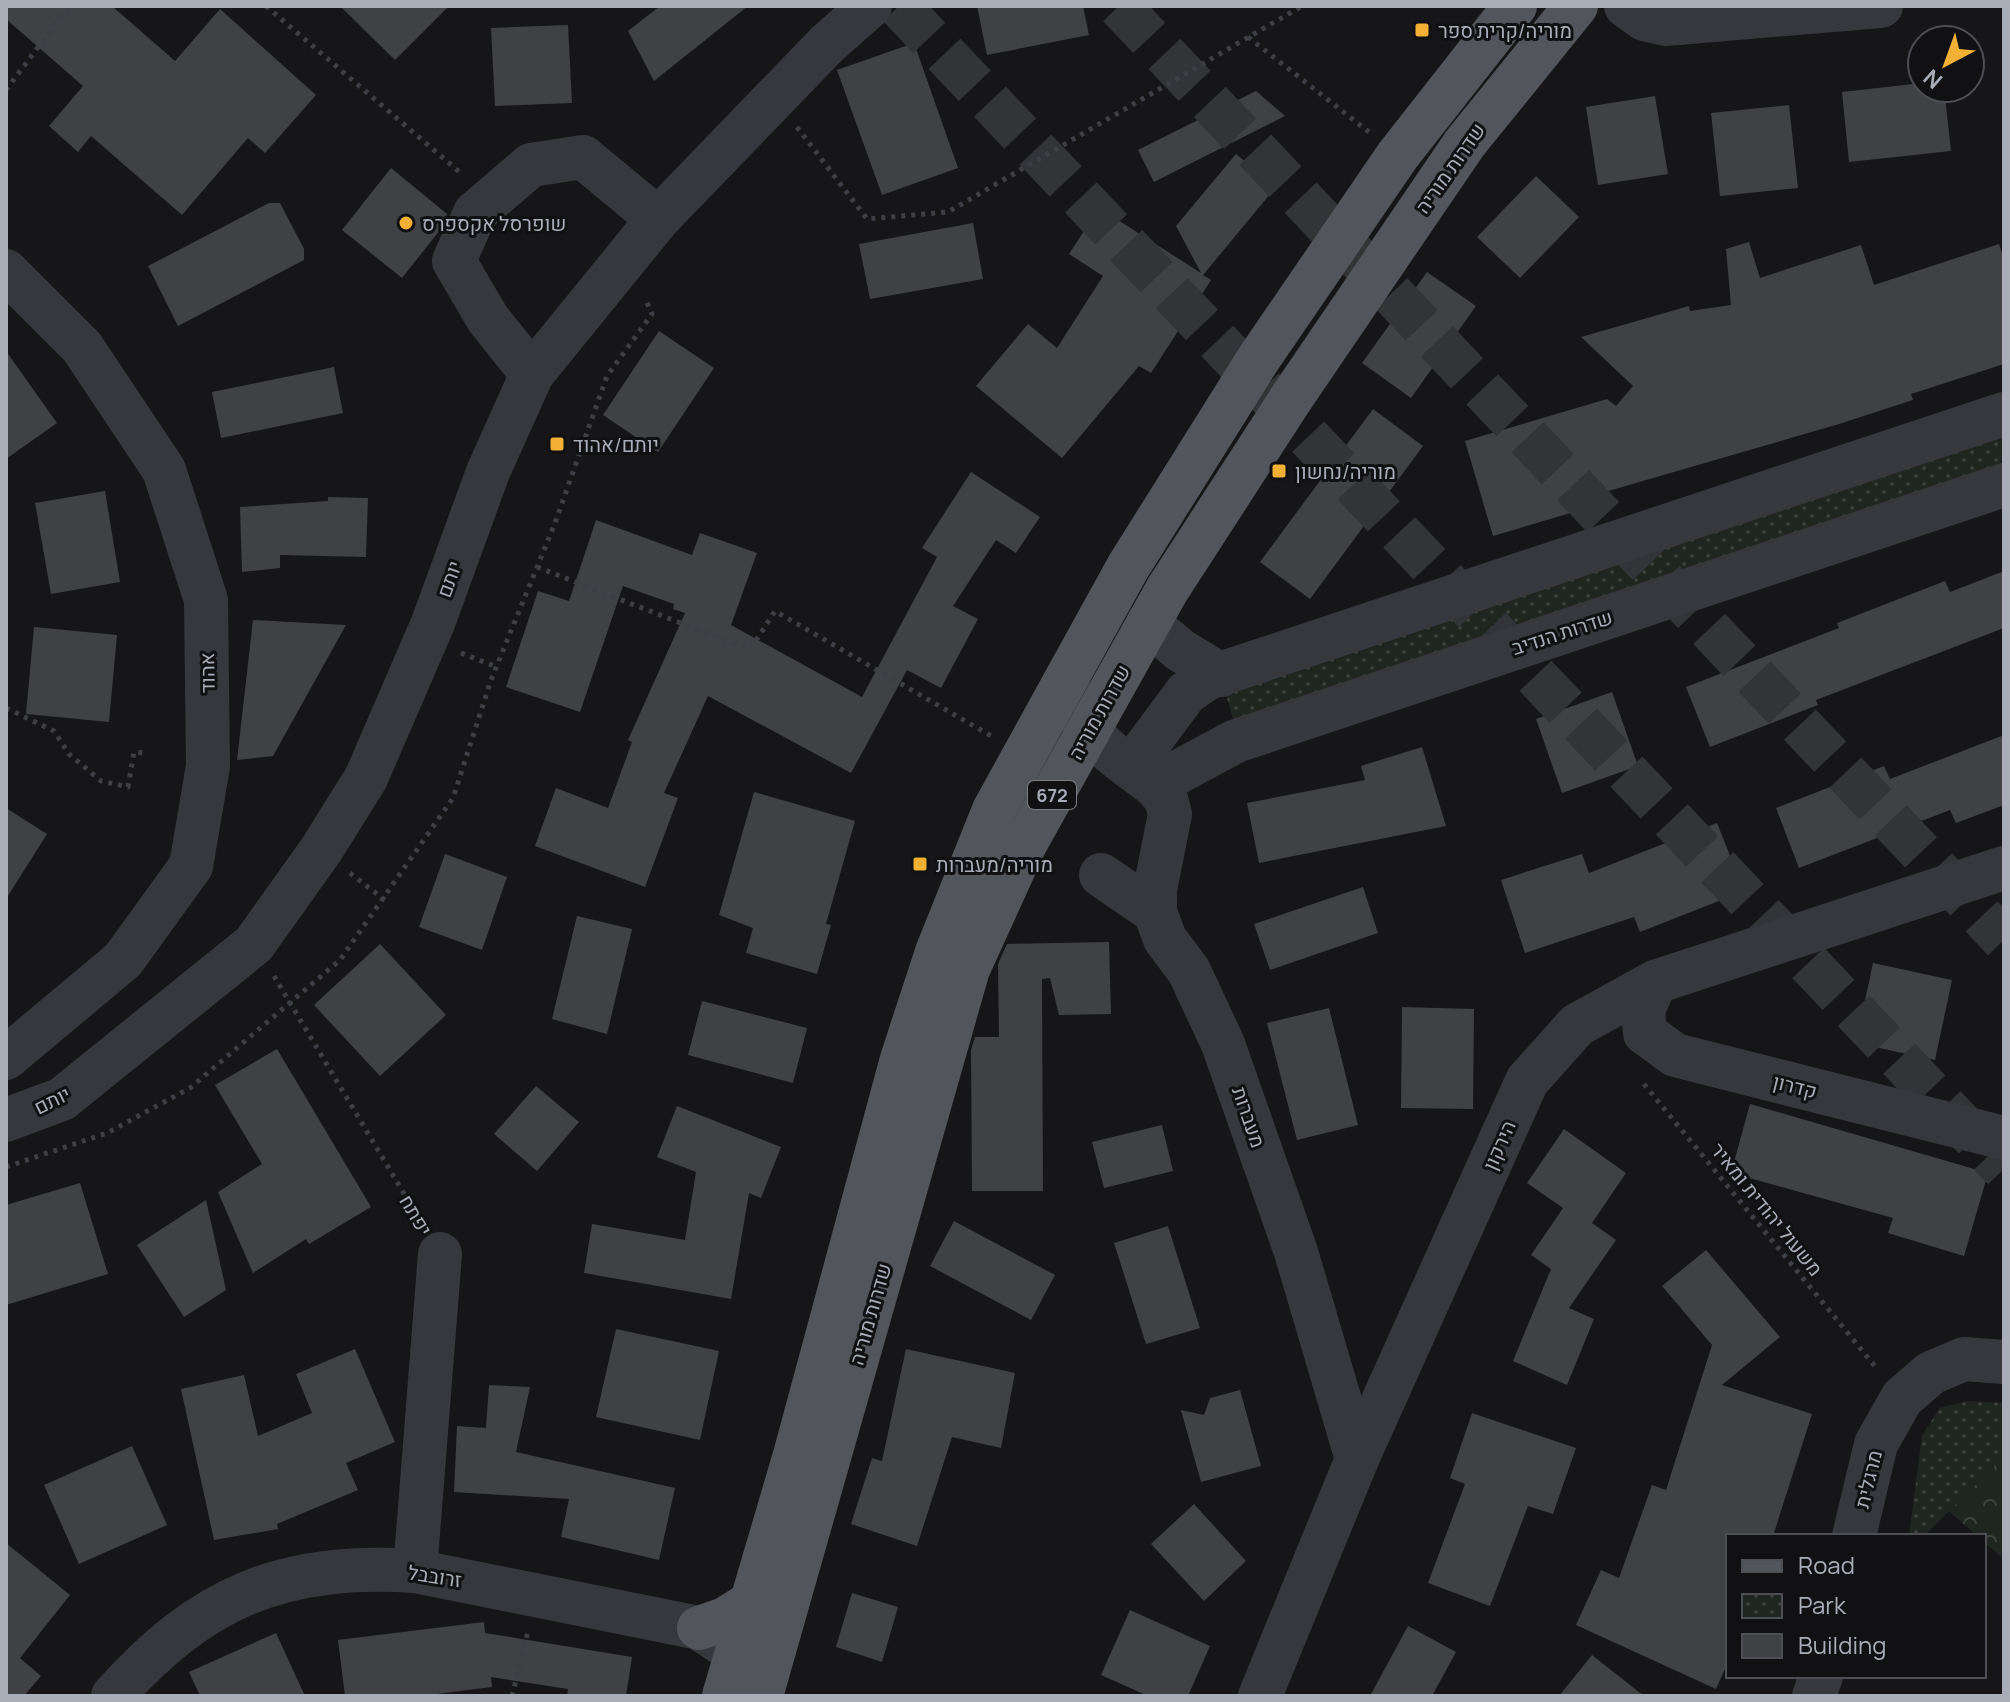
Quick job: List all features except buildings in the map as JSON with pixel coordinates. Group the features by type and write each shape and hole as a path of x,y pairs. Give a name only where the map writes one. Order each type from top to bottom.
{"main road":[{"name":"שדרות מוריה","path":"724,1696 906,1045 942,937 994,810 1128,567 1259,358 1398,155 1515,6"},
{"name":"שדרות מוריה","path":"761,1696 968,969 1025,844 1148,623 1292,397 1465,143 1576,6"},
{"path":"699,1628 725,1619 752,1602"}],"street":[{"name":"יותם","path":"6,1120 62,1099 254,944 321,850 366,778 430,631 488,472 532,374 658,219 775,98 870,6"},
{"path":"1626,6 1644,19 1666,24 1881,6"},
{"path":"532,374 488,319 454,261 475,213 531,165 583,157 658,219"},
{"name":"אהוד","path":"6,271 82,347 164,470 206,600 208,766 191,866 123,960 6,1058"},
{"path":"1080,657 1074,701 1089,730 1143,776 1186,693 1208,678 2004,414"},
{"name":"שדרות הנדיב","path":"1143,776 1236,741 2004,485"},
{"path":"1148,623 1180,650 1221,675"},
{"name":"מעברות","path":"1143,776 1166,799 1170,814 1155,890 1155,912 1165,939 1189,971 1223,1044 1296,1252 1357,1459"},
{"name":"הירקון","path":"1260,1696 1357,1459 1527,1081 1577,1025 1655,982 2004,868"},
{"path":"1101,875 1155,912"},
{"path":"1645,1033 1643,1011 1655,982"},
{"name":"קדרון","path":"1645,1033 1675,1055 2004,1138"},
{"name":"יפתח","path":"415,1571 440,1254"},
{"name":"מרגלית","path":"1854,1534 1876,1444 1902,1398 1931,1373 1964,1359 2004,1362"},
{"name":"זרובבל","path":"113,1696 148,1657 187,1624 239,1597 305,1574 369,1568 415,1571 699,1628 737,1654"},
{"path":"737,1654 750,1673 754,1696"}],"path":[{"path":"6,90 69,6"},
{"path":"266,6 491,199"},
{"path":"775,98 867,219 948,212 1302,6"},
{"path":"1247,37 1398,155"},
{"path":"537,567 750,650 775,611 1023,754"},
{"path":"6,708 54,731 69,754 101,781 128,787 134,752 144,753"},
{"name":"יפתח","path":"254,944 440,1254"},
{"name":"משעול יהודית ומאיר","path":"1645,1033 1632,1069 1902,1398"},
{"path":"512,1696 530,1625"}],"green space":[{"path":"2004,428 2004,471 1235,725 1223,685"},
{"path":"1968,1401 2004,1403 2004,1456 1926,1534 1909,1534 1922,1435 1940,1408"},
{"path":"2004,1456 2004,1559 1986,1544 1986,1534 1975,1534 1949,1511"}],"tunnel":[{"path":"899,6 2004,1169"},
{"path":"1119,6 2004,940"}],"place":[{"name":"מוריה/קרית ספר","path":"1422,30"},
{"name":"שופרסל אקספרס","path":"406,223"},
{"name":"יותם/אהוד","path":"557,444"},
{"name":"מוריה/נחשון","path":"1279,471"},
{"name":"מוריה/מעברות","path":"920,864"}]}
